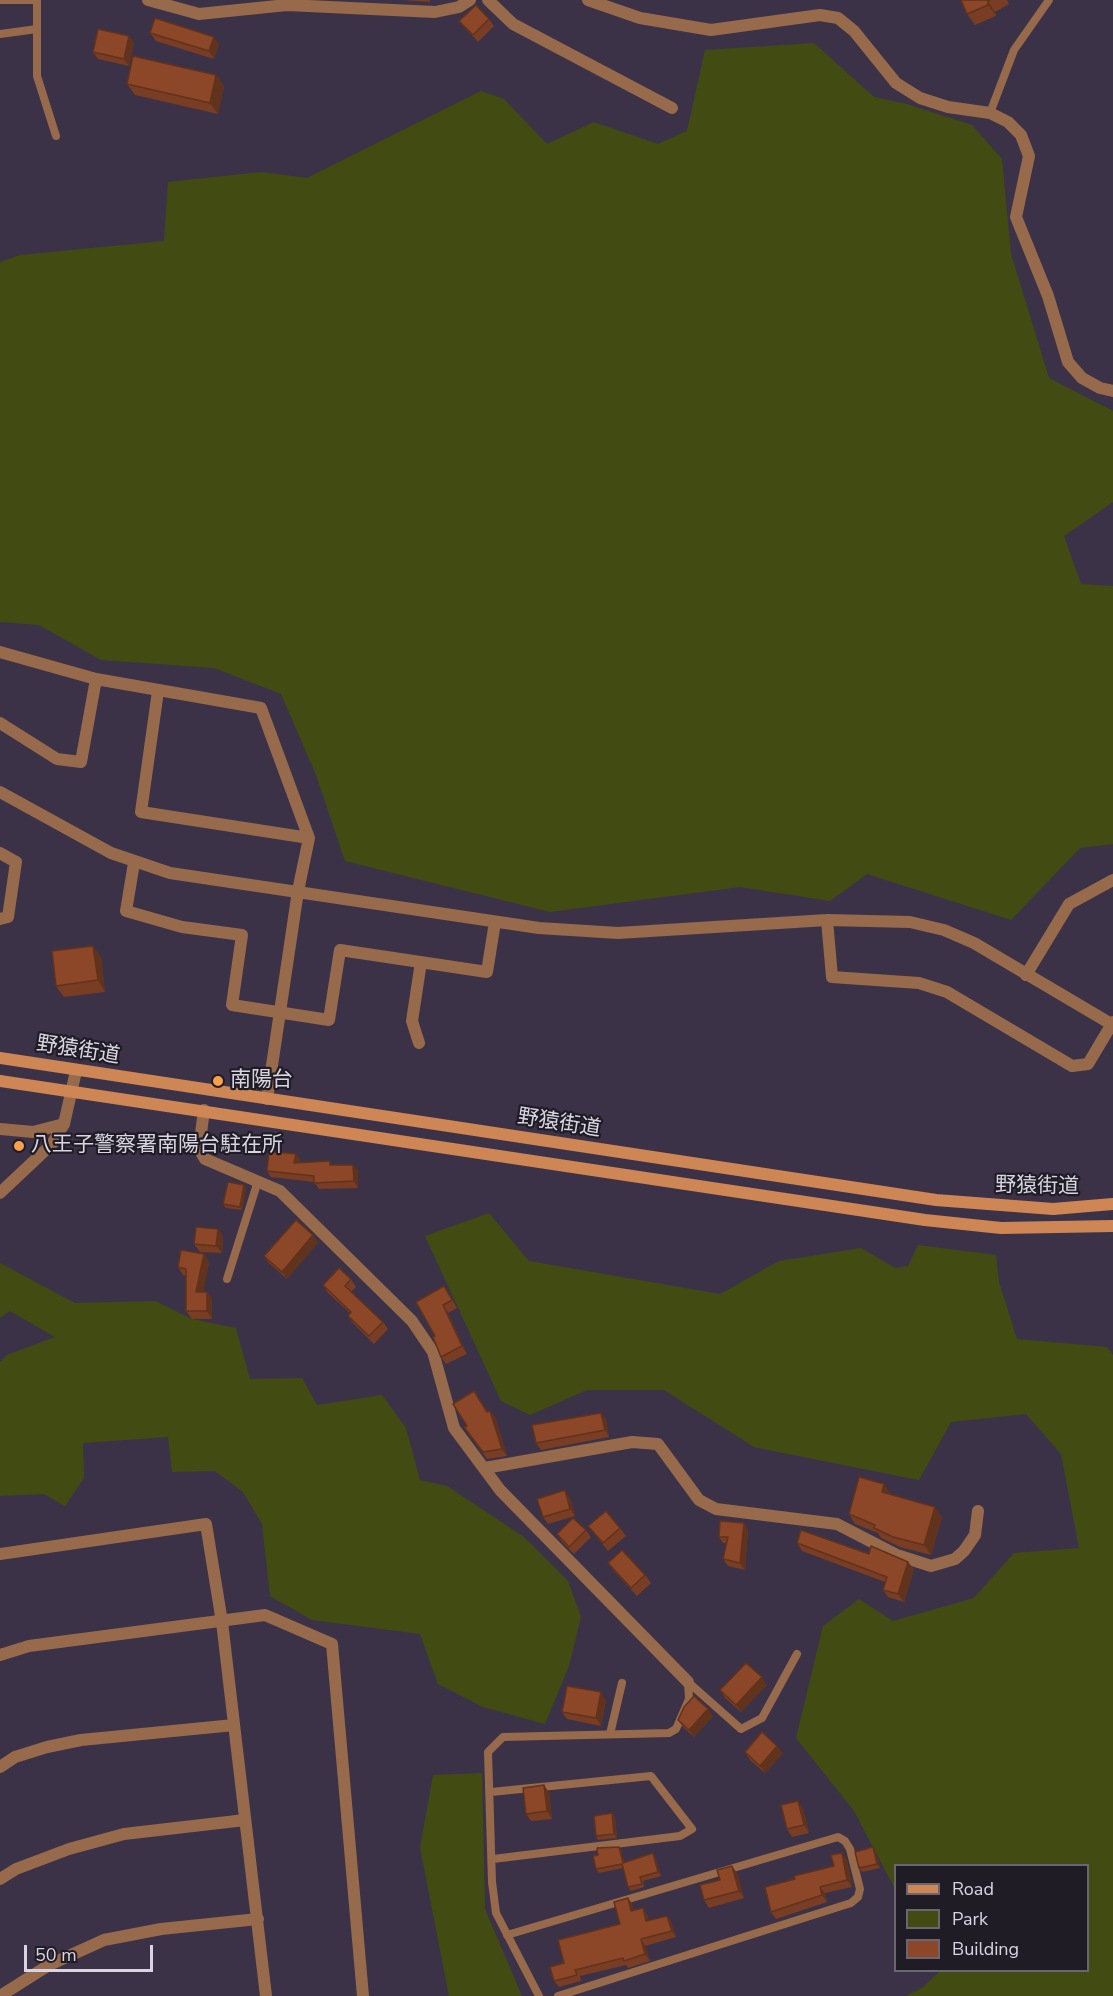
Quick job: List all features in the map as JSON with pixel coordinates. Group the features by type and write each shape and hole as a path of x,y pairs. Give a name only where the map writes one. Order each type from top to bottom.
{"main road":[{"name":"野猿街道","path":"0,1058 936,1200 1053,1209 1113,1204"},
{"name":"野猿街道","path":"0,1081 925,1220 1001,1228 1113,1226"}],"street":[{"path":"148,0 199,14 287,5 435,12 459,7 470,0"},
{"path":"488,0 513,24 672,108"},
{"path":"588,0 606,3 640,18 711,30 820,15 838,18 854,31 896,83 920,98 948,107 990,113 1008,122 1021,135 1029,156 1017,200 1016,217 1048,296 1068,362 1082,378 1100,388 1113,391"},
{"path":"0,651 96,679 158,692 261,708 309,838 298,891 267,1099"},
{"path":"0,723 57,759 81,762 96,679"},
{"path":"158,692 141,812 309,838"},
{"path":"0,792 134,863 170,873 495,922 539,928 618,933 827,920 910,922 944,930 974,943 1112,1024 1088,1064 1072,1066 947,992 919,983 832,977 827,920"},
{"path":"0,853 16,862 8,917 0,919"},
{"path":"134,863 126,911 182,927 242,935 232,1005 280,1013 329,1020 340,950 487,972 495,922"},
{"path":"1026,975 1070,904 1113,880"},
{"path":"419,1043 412,1021 420,962"},
{"path":"0,1193 39,1159 64,1124 73,1093 76,1071"},
{"path":"204,1110 199,1149 205,1159 280,1191 412,1321 433,1352 454,1428 500,1490 688,1682"},
{"path":"0,1129 33,1132 64,1124"},
{"path":"485,1468 632,1442 658,1444 699,1500 716,1509 837,1524 897,1556 931,1566 955,1559 964,1551 975,1535 978,1511"},
{"path":"0,1554 206,1524 222,1622 266,1996"},
{"path":"0,1655 29,1646 264,1615 332,1644 363,1996"},
{"path":"0,1767 15,1757 36,1750 81,1740 234,1725"},
{"path":"0,1879 16,1869 69,1849 124,1834 245,1820"},
{"path":"0,1996 49,1965 104,1941 160,1929 258,1920"}],"lane":[{"path":"0,0 38,0 38,76 56,136"},
{"path":"990,113 1014,50 1049,0"},
{"path":"0,34 37,29"},
{"path":"227,1279 258,1181"},
{"path":"688,1682 741,1729 762,1718 797,1654"},
{"path":"539,1996 496,1913 488,1752 503,1737 669,1733 676,1729 689,1699 688,1682"},
{"path":"610,1734 622,1683"},
{"path":"491,1792 651,1776 692,1829 680,1836 493,1859"},
{"path":"507,1935 838,1837 845,1841 850,1849 860,1889 858,1897 851,1903 558,1996"}],"green space":[{"path":"814,43 874,97 907,104 972,125 1002,159 1011,254 1049,378 1113,411 1113,502 1064,536 1081,584 1113,586 1113,844 1080,848 1011,920 867,874 830,901 740,887 550,912 345,861 316,775 281,694 214,668 101,660 39,625 0,622 0,262 20,255 164,241 168,182 261,172 307,178 481,91 504,99 547,144 594,122 658,144 687,131 705,50"},
{"path":"489,1213 529,1261 720,1294 779,1261 861,1248 895,1268 908,1266 918,1245 996,1255 999,1282 1017,1339 1107,1347 1113,1355 1113,1996 906,1996 922,1988 939,1972 1089,1972 1089,1864 894,1864 894,1887 854,1811 796,1738 823,1626 859,1599 893,1621 974,1598 1014,1553 1079,1548 1061,1454 1026,1414 951,1422 919,1480 754,1447 664,1390 587,1390 530,1415 501,1401 425,1236"},
{"path":"0,1263 75,1303 155,1301 192,1319 236,1328 250,1379 302,1378 317,1405 382,1395 406,1428 420,1480 447,1486 524,1537 568,1581 581,1617 569,1666 545,1724 483,1707 438,1684 420,1634 312,1620 270,1596 262,1524 243,1492 215,1471 172,1472 168,1437 83,1443 84,1478 65,1506 44,1494 0,1496 0,1362 7,1355 55,1337 10,1311 0,1318"},
{"path":"482,1773 485,1909 522,1996 449,1996 420,1848 433,1775"}],"building":[{"path":"961,0 990,0 988,5 967,14"},
{"path":"476,5 489,19 473,35 459,21"},
{"path":"155,18 214,37 209,51 150,33"},
{"path":"98,29 129,36 124,59 93,52"},
{"path":"133,56 216,75 210,103 127,84"},
{"path":"93,946 98,980 56,986 52,951"},
{"path":"269,1151 296,1154 294,1163 330,1161 330,1165 353,1165 354,1181 314,1183 314,1176 267,1171"},
{"path":"228,1182 244,1185 240,1207 223,1204"},
{"path":"296,1220 313,1235 282,1272 264,1256"},
{"path":"196,1227 218,1229 216,1246 194,1244"},
{"path":"181,1250 204,1254 196,1292 207,1292 207,1311 186,1311 186,1269 178,1267"},
{"path":"339,1268 351,1279 345,1286 383,1322 369,1336 348,1316 351,1312 323,1285"},
{"path":"444,1286 452,1300 443,1305 462,1346 441,1357 433,1337 435,1336 416,1302"},
{"path":"474,1391 487,1412 490,1411 502,1449 483,1452 464,1427 467,1426 453,1404"},
{"path":"601,1413 605,1430 536,1443 532,1425"},
{"path":"859,1477 884,1484 882,1492 935,1507 924,1545 893,1537 874,1528 875,1525 849,1514"},
{"path":"565,1490 570,1509 543,1517 537,1499"},
{"path":"606,1511 620,1528 603,1543 588,1526"},
{"path":"573,1518 586,1530 569,1547 557,1534"},
{"path":"720,1521 744,1523 740,1563 723,1559 728,1537 719,1537"},
{"path":"801,1530 869,1554 871,1546 908,1562 898,1594 883,1590 887,1577 797,1543"},
{"path":"622,1550 645,1575 631,1588 608,1563"},
{"path":"746,1663 762,1677 736,1705 720,1690"},
{"path":"567,1686 601,1692 596,1718 562,1712"},
{"path":"694,1696 708,1709 689,1730 678,1720 684,1707"},
{"path":"762,1732 777,1746 760,1766 745,1752"},
{"path":"544,1785 547,1811 526,1814 523,1788"},
{"path":"798,1801 804,1825 787,1829 781,1805"},
{"path":"612,1813 614,1834 596,1836 594,1816"},
{"path":"619,1847 623,1863 653,1853 658,1872 640,1877 642,1884 628,1887 622,1864 596,1869 593,1856 598,1855 597,1848"},
{"path":"873,1847 877,1864 859,1868 855,1852"},
{"path":"842,1853 847,1880 820,1887 822,1895 771,1912 765,1887 795,1879 794,1876 834,1866 831,1855"},
{"path":"732,1866 739,1891 704,1900 700,1885 720,1880 717,1870"},
{"path":"628,1898 631,1911 643,1908 646,1921 667,1916 672,1931 641,1939 645,1954 624,1961 623,1958 575,1970 577,1975 554,1981 550,1967 564,1963 558,1940 620,1924 614,1902"}],"place":[{"name":"南陽台","path":"218,1081"},
{"name":"八王子警察署南陽台駐在所","path":"19,1146"}]}
